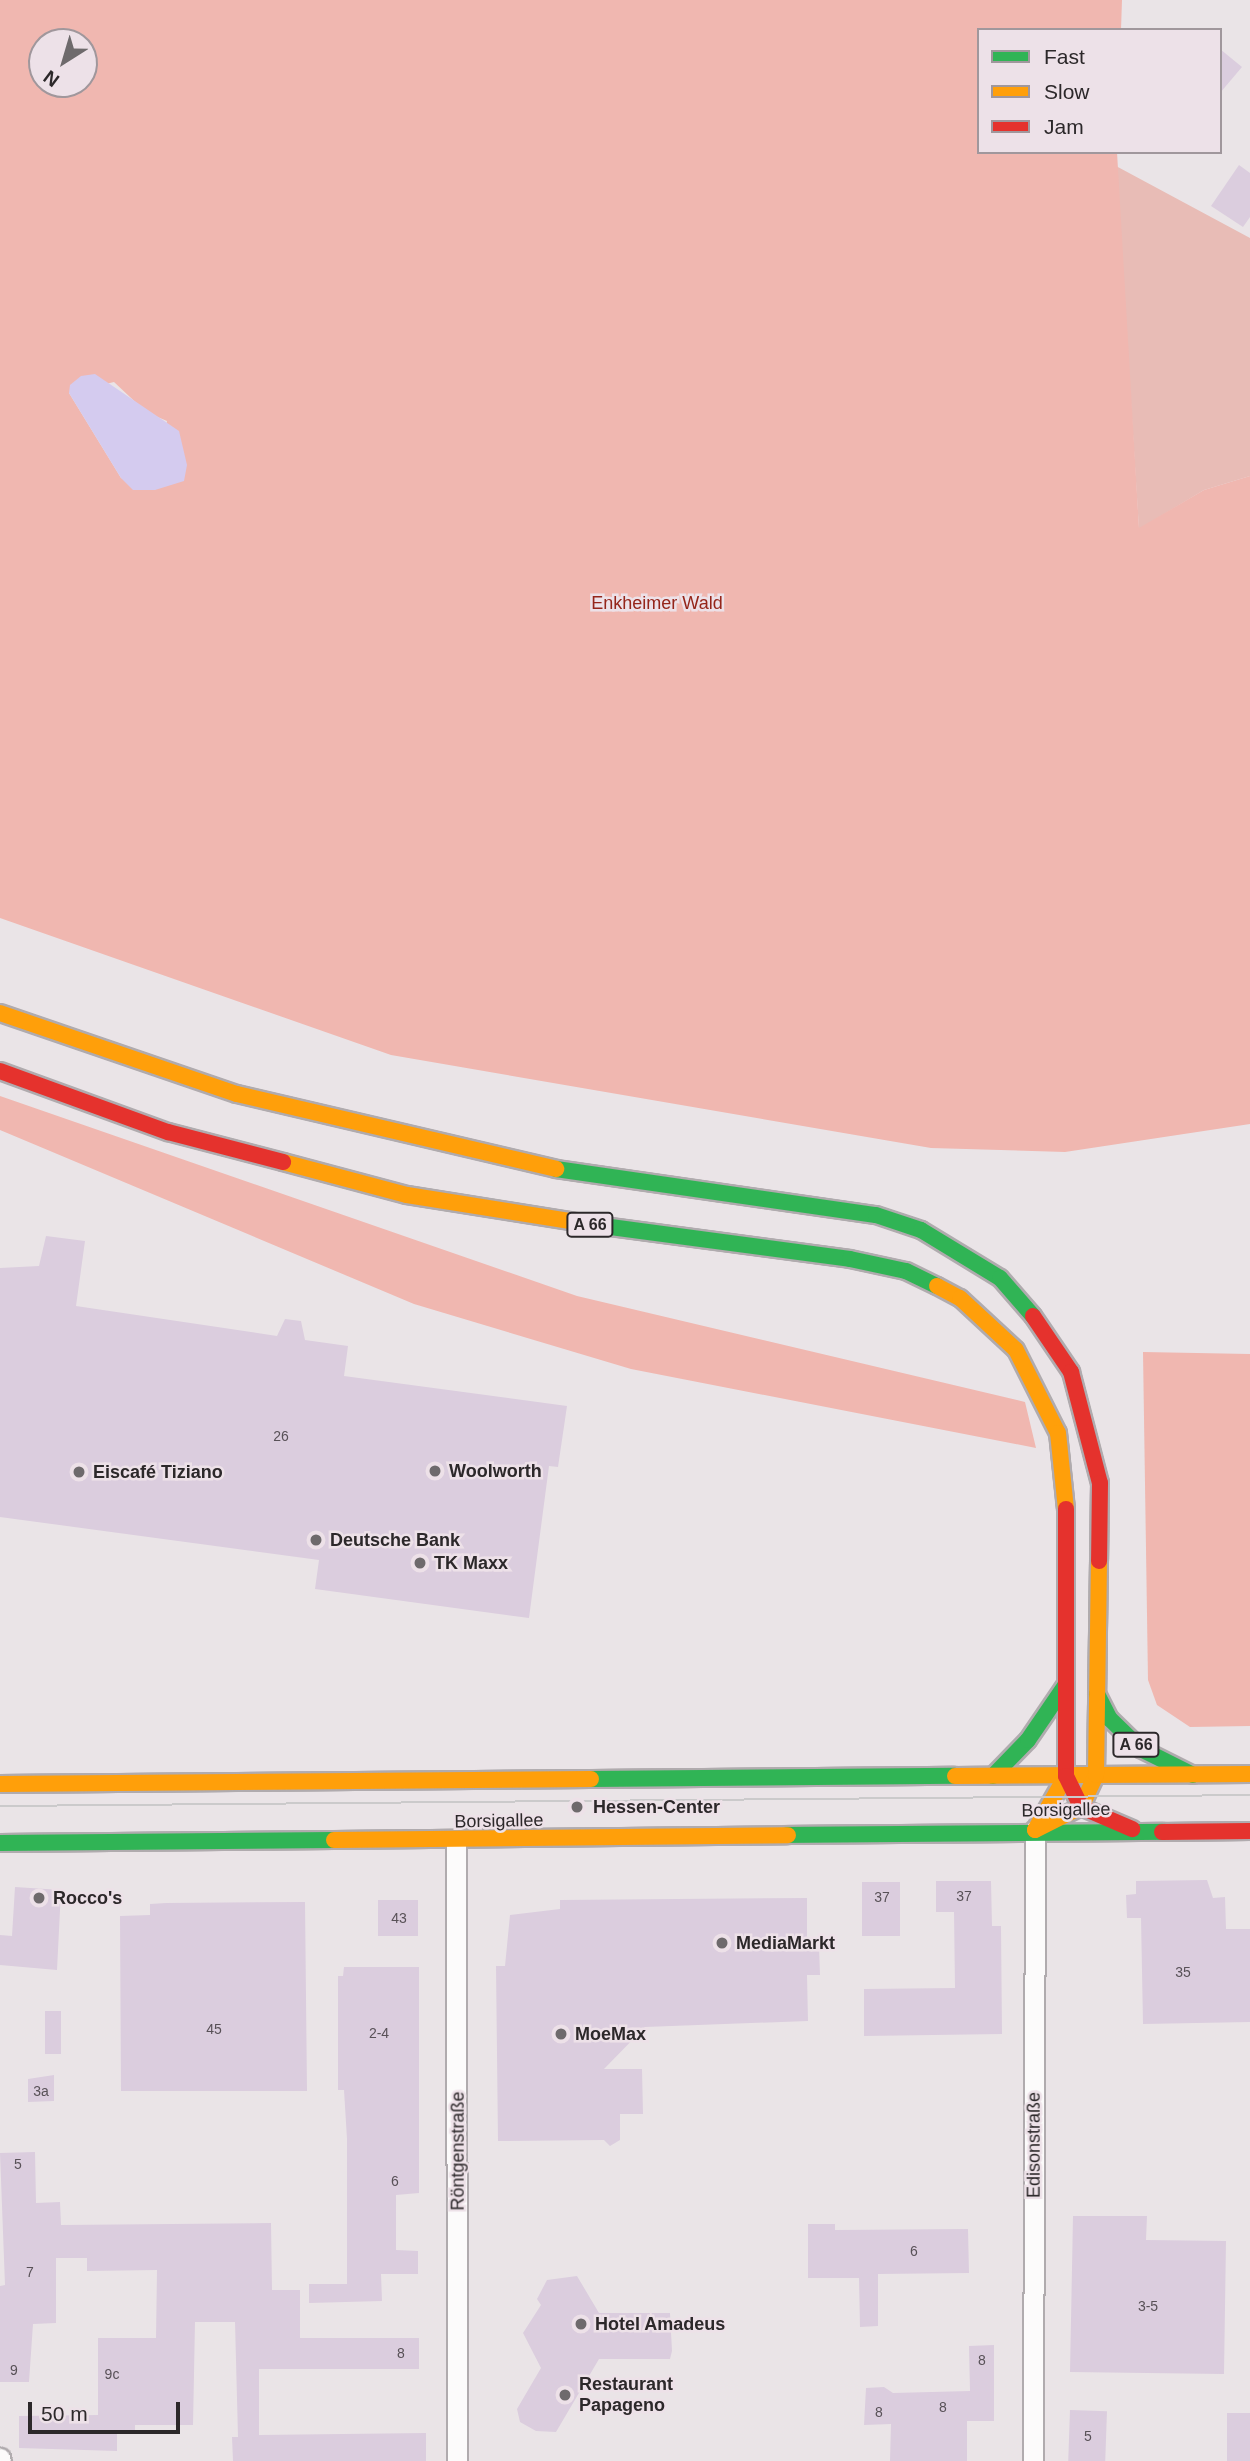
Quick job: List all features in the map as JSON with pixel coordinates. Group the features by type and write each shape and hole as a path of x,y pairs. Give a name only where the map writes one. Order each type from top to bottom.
{"main road":[{"name":"A 66","path":"0,1013 152,1068 334,1121 632,1183 876,1215 921,1230 981,1263 1014,1292 1050,1336 1085,1410 1100,1483 1096,1775 1081,1807"},
{"name":"A 66","path":"0,1071 168,1132 407,1195 718,1245 850,1259 906,1271 960,1298 1016,1350 1058,1433 1066,1494 1066,1776 1081,1807"},
{"path":"993,1776 1028,1740 1065,1686"},
{"name":"A 66","path":"1097,1694 1111,1719 1141,1749 1193,1775"},
{"name":"Borsigallee","path":"0,1784 1250,1774"},
{"path":"1035,1830 1066,1776"},
{"path":"1035,1830 1081,1807 1132,1829"},
{"name":"Borsigallee","path":"0,1843 456,1841 1132,1829 1250,1831"}],"street":[{"name":"Edisonstraße","path":"1033,2461 1035,1830"},
{"name":"Röntgenstraße","path":"456,1841 457,2461"}],"shaded area":[{"path":"1116,166 1250,238 1250,476 1204,490 1139,529"},
{"path":"95,374 179,431 187,465 184,481 155,490 133,490 121,478 69,393 70,385 81,376"}],"green space":[{"name":"Enkheimer Wald","path":"0,0 1122,0 1121,28 977,28 977,154 1117,154 1139,528 1204,490 1250,476 1250,1124 1065,1152 931,1148 391,1055 0,918","holes":["114,382 146,412 167,421 155,490 121,478 69,393"]},
{"path":"0,1096 577,1296 1025,1402 1036,1448 631,1369 414,1304 0,1130"},
{"path":"1143,1352 1250,1354 1250,1726 1190,1727 1157,1705 1148,1680"}],"building":[{"path":"1222,51 1242,67 1222,91"},
{"path":"1239,165 1250,173 1250,217 1243,227 1211,206"},
{"path":"46,1236 85,1241 76,1306 277,1336 285,1319 301,1321 305,1340 348,1346 344,1376 567,1406 558,1467 549,1466 529,1618 315,1589 319,1560 0,1517 0,1268 39,1266"},
{"path":"1207,1880 1213,1898 1225,1897 1226,1929 1250,1929 1250,2022 1143,2024 1141,1918 1127,1918 1126,1895 1136,1894 1136,1881"},
{"path":"936,1881 991,1881 992,1926 1001,1926 1002,2034 864,2036 864,1989 955,1988 954,1912 936,1912"},
{"path":"862,1882 900,1882 900,1936 862,1936"},
{"path":"15,1887 61,1890 57,1970 0,1965 0,1935 12,1936"},
{"path":"807,1898 807,1946 819,1946 820,1975 807,1975 808,2021 645,2027 604,2069 642,2069 643,2114 620,2114 620,2140 610,2146 604,2140 498,2141 496,1966 505,1966 510,1915 560,1909 560,1900"},
{"path":"378,1900 418,1900 418,1936 378,1936"},
{"path":"305,1902 307,2091 121,2091 120,1916 150,1915 150,1904"},
{"path":"344,1967 419,1967 419,2193 396,2195 396,2250 418,2251 418,2274 381,2274 382,2301 309,2303 309,2284 347,2284 347,2139 344,2090 338,2090 338,1976 343,1976"},
{"path":"45,2011 61,2011 61,2054 45,2054"},
{"path":"54,2075 54,2101 28,2102 28,2079"},
{"path":"35,2152 36,2203 60,2202 61,2225 271,2223 272,2290 300,2290 300,2338 419,2338 419,2369 259,2369 259,2435 426,2433 426,2461 233,2461 232,2437 238,2437 235,2322 195,2322 193,2425 135,2425 135,2434 117,2433 117,2451 19,2448 19,2416 98,2415 98,2338 156,2338 157,2270 87,2271 87,2258 56,2258 56,2323 33,2324 29,2382 0,2382 0,2286 5,2285 0,2153"},
{"path":"1073,2216 1147,2216 1146,2240 1226,2241 1224,2374 1070,2372"},
{"path":"808,2224 835,2224 835,2230 968,2229 969,2273 878,2274 878,2326 860,2327 859,2278 808,2278"},
{"path":"577,2276 599,2313 670,2313 670,2359 599,2359 556,2432 536,2431 520,2422 517,2409 541,2368 523,2333 541,2305 537,2299 547,2280"},
{"path":"994,2345 994,2421 967,2421 967,2461 890,2461 891,2424 864,2425 866,2388 884,2387 893,2393 970,2391 969,2346"},
{"path":"1070,2410 1107,2411 1105,2461 1068,2461"},
{"path":"1227,2413 1250,2413 1250,2461 1227,2461"}],"tram line":[{"path":"0,1806 1250,1795"}],"traffic: fast":[{"path":"556,1169 876,1215 921,1230 1000,1278 1033,1316"},
{"path":"588,1224 850,1259 906,1271 937,1286"},
{"path":"993,1776 1028,1740 1065,1686"},
{"path":"1097,1694 1110,1719 1141,1749 1193,1775"},
{"path":"591,1779 955,1776"},
{"path":"788,1835 1162,1832"},
{"path":"0,1843 334,1840"}],"traffic: slow":[{"path":"0,1013 237,1094 556,1169"},
{"path":"283,1162 407,1195 588,1224"},
{"path":"937,1286 960,1298 1016,1350 1058,1433 1066,1509"},
{"path":"1035,1830 1081,1807 1096,1775 1099,1561"},
{"path":"955,1776 1250,1774"},
{"path":"1035,1830 1066,1776"},
{"path":"0,1784 591,1779"},
{"path":"334,1840 788,1835"}],"traffic: jam":[{"path":"0,1071 168,1132 283,1162"},
{"path":"1033,1316 1071,1372 1100,1483 1099,1561"},
{"path":"1066,1509 1066,1776 1081,1807 1132,1829"},
{"path":"1162,1832 1250,1831"}],"place":[{"name":"Woolworth","path":"435,1471"},
{"name":"Eiscafé Tiziano","path":"79,1472"},
{"name":"Deutsche Bank","path":"316,1540"},
{"name":"TK Maxx","path":"420,1563"},
{"name":"Hessen-Center","path":"577,1807"},
{"name":"Rocco's","path":"39,1898"},
{"name":"MediaMarkt","path":"722,1943"},
{"name":"MoeMax","path":"561,2034"},
{"name":"Hotel Amadeus","path":"581,2324"},
{"name":"Restaurant Papageno","path":"565,2395"}]}
